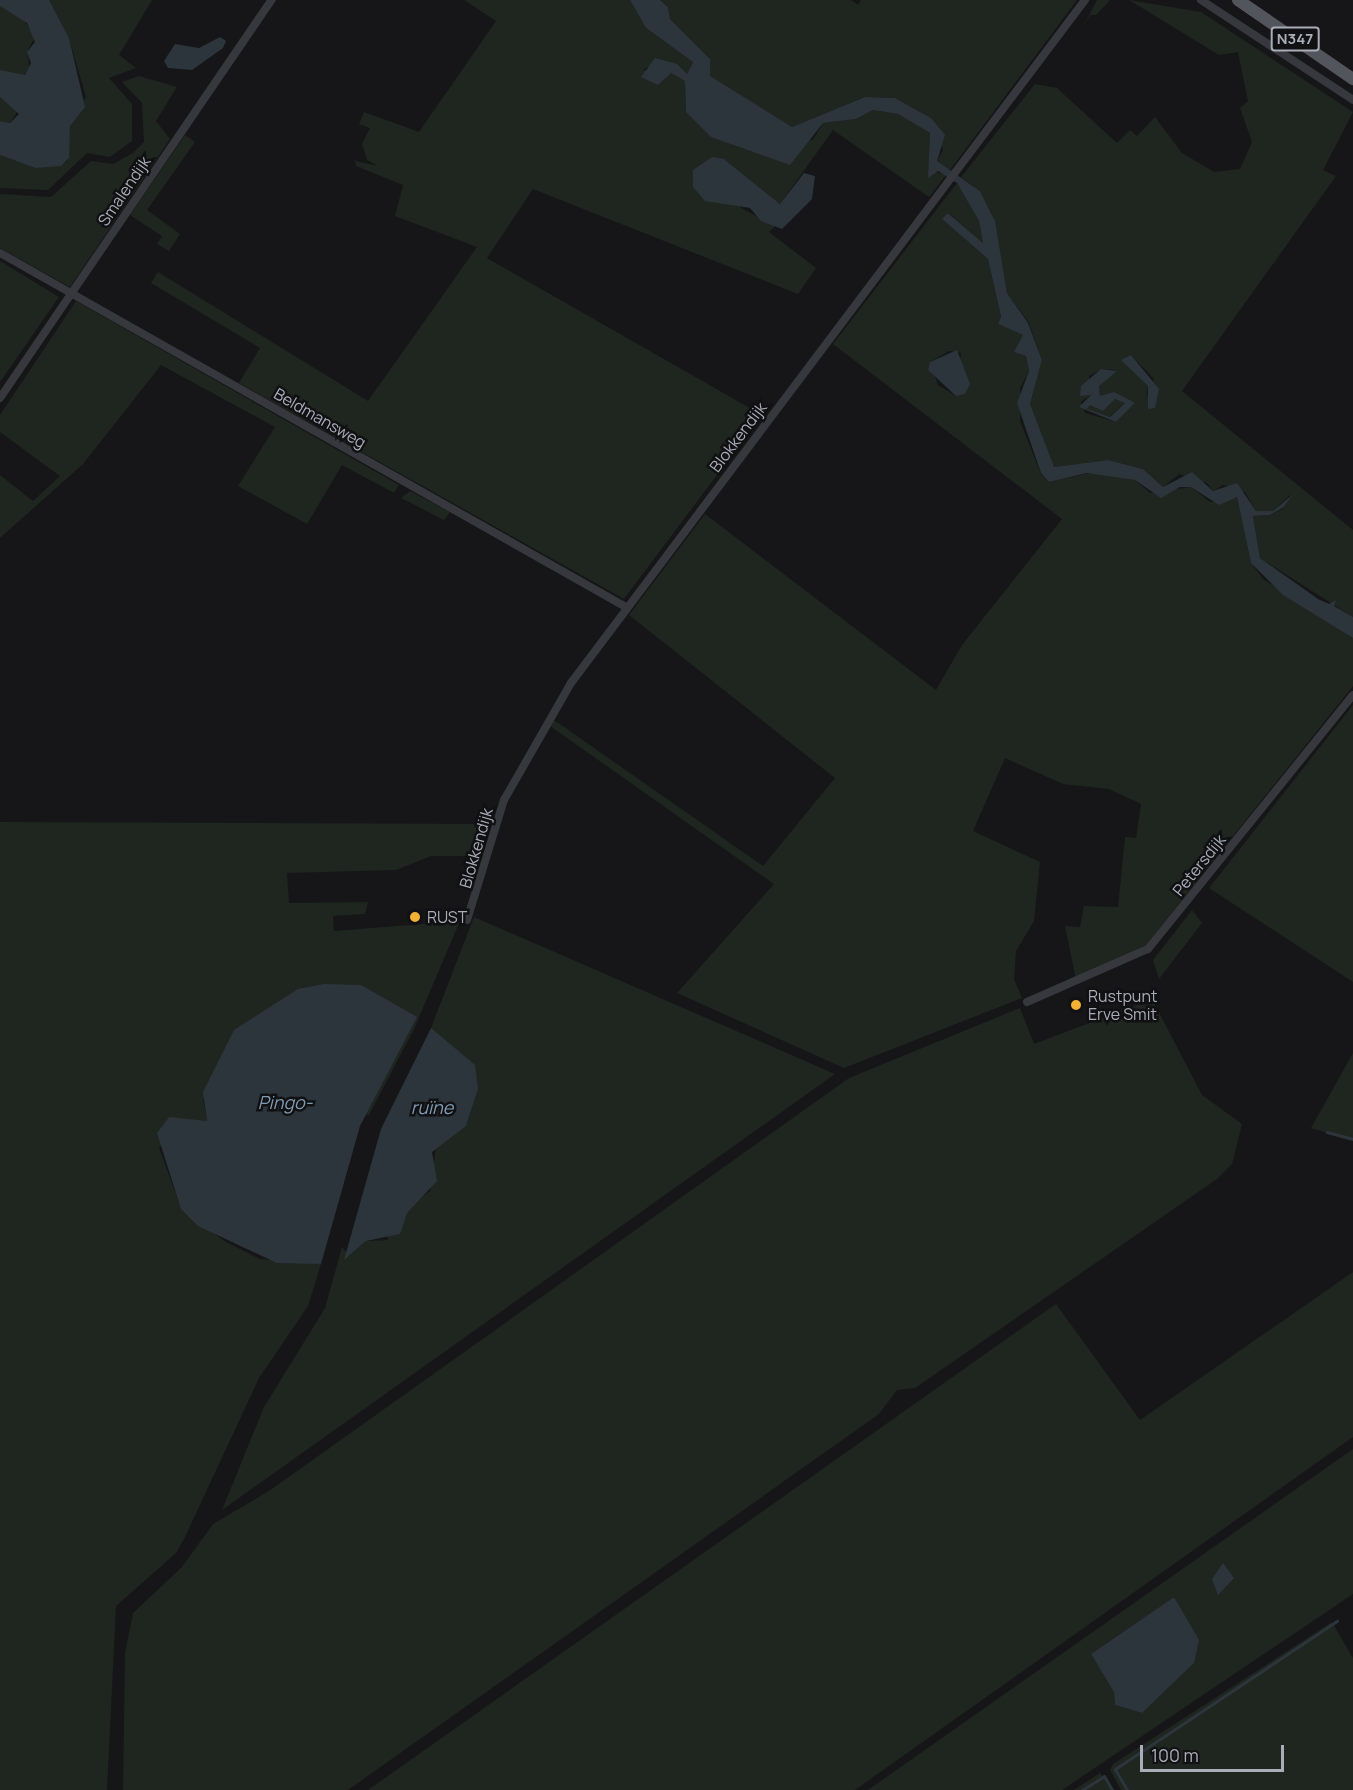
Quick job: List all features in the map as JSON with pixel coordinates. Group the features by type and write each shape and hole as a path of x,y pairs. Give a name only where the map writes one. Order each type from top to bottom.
{"main road":[{"name":"N347","path":"1238,0 1353,79"}],"street":[{"name":"Smalendijk","path":"0,398 271,0"},
{"name":"Blokkendijk","path":"467,920 508,792 566,690 626,607 1085,0"},
{"path":"1201,0 1353,100"},
{"name":"Beldmansweg","path":"0,253 626,607"},
{"name":"Petersdijk","path":"1027,1002 1148,949 1353,695"}],"shaded area":[{"path":"49,0 152,0 119,55 136,68 109,78 132,104 132,141 110,157 87,153 48,190 0,188 0,155 35,168 67,162 70,126 86,97 69,38"},
{"path":"464,0 630,0 646,28 693,62 687,74 653,64 643,70 671,73 685,81 686,112 813,140 823,123 856,119 873,110 898,114 930,133 929,176 933,171 946,175 929,197 833,130 780,204 724,159 741,208 775,226 769,232 816,268 798,294 533,189 487,258 762,415 624,599 239,383 260,348 151,283 158,272 368,401 477,247 395,216 403,185 356,166 355,161 378,166 367,160 362,144 370,128 359,124 364,112 419,132 496,21"},
{"path":"660,0 851,0 858,5 861,0 1077,0 950,170 937,161 943,150 931,118 895,98 865,97 792,127 709,76 710,59 670,19 668,7"},
{"path":"1097,0 1110,0 1096,15 1090,15 1081,30"},
{"path":"1129,0 1201,12 1353,112 1323,170 1336,176 1182,391 1353,530 1353,617 1260,558 1253,516 1270,515 1284,508 1291,494 1273,511 1256,511 1245,492 1223,485 1213,491 1207,483 1179,474 1163,487 1143,469 1108,460 1054,467 1046,455 1030,404 1042,360 1029,323 1007,293 992,214 980,191 961,177 1035,84 1057,88 1117,143 1130,130 1137,136 1155,117 1182,153 1214,172 1240,169 1252,142 1240,108 1248,101 1238,52 1219,55","holes":["1131,355 1154,379 1146,399 1148,386 1136,374","1102,369 1115,370 1099,386 1100,396 1135,403 1116,422 1085,413 1081,402 1091,395 1089,376"]},
{"path":"0,6 23,19 35,37 28,50 29,71 20,78 0,70"},
{"path":"139,76 177,87 156,121 170,139 70,287 0,248 0,194 51,197 91,161 113,164 133,153 144,142 142,103 122,82"},
{"path":"0,97 19,109 10,123 0,121"},
{"path":"185,135 195,142 147,210 180,234 169,251 157,244 162,236 130,215"},
{"path":"957,183 979,221 983,243 949,213 942,219 988,259 1001,318 998,324 1023,335 1015,352 1026,356 1029,371 1020,388 1020,421 1041,474 1049,482 1099,471 1092,473 1135,480 1150,493 1191,487 1210,502 1237,497 1251,563 1263,579 1353,638 1353,686 1146,945 1076,980 1065,926 1080,927 1084,906 1118,907 1125,837 1136,838 1141,804 1109,789 1063,784 1005,758 973,831 1040,862 1034,921 1016,951 1014,979 1022,998 844,1068 677,993 774,884 550,726 554,720 763,866 835,778 629,615 705,514 936,690 962,645 1062,519 833,344","holes":["949,351 961,353 956,396 938,385 930,362"]},
{"path":"0,261 59,297 0,382"},
{"path":"76,301 399,485 394,493 342,465 307,524 238,486 275,427 161,365 83,464 0,538 0,475 33,501 60,476 0,432 0,415"},
{"path":"1115,399 1126,402 1109,417 1087,410 1090,404 1103,411"},
{"path":"410,491 450,512 444,520 401,498"},
{"path":"1353,705 1353,982 1209,888"},
{"path":"0,822 485,824 478,856 431,856 396,870 287,873 289,903 368,902 365,914 333,916 334,931 460,921 414,1029 369,1115 203,1099 207,1121 198,1124 184,1118 159,1148 181,1208 224,1241 260,1259 321,1264 308,1306 259,1378 176,1553 116,1606 107,1790 0,1790"},
{"path":"1192,910 1202,923 1159,979 1153,960"},
{"path":"474,917 835,1074 222,1510 264,1407 325,1308 342,1247 349,1256 366,1241 388,1240 387,1224 430,1191 436,1146 466,1126 478,1089 431,1028"},
{"path":"1152,999 1202,1095 1242,1124 1232,1164 1217,1179 915,1388 897,1390 879,1414 348,1790 123,1790 125,1653 133,1613 182,1567 213,1524 269,1491 849,1078 1020,1008 1034,1044"},
{"path":"1353,1053 1353,1141 1311,1128"},
{"path":"1353,1272 1353,1437 855,1790 368,1790 1056,1304 1140,1420"},
{"path":"1353,1449 1353,1594 1062,1790 868,1790","holes":["1174,1597 1194,1663 1142,1713 1115,1705 1114,1692 1091,1654"]},
{"path":"1332,1622 1353,1658 1353,1790 1121,1790 1110,1770 1113,1764"},
{"path":"1100,1773 1114,1790 1074,1790"}],"water":[{"path":"0,0 49,0 69,38 85,107 70,126 69,158 61,166 35,168 0,155 0,121 10,123 19,114 0,97 0,70 25,75 31,63 27,52 35,42 27,23 0,6"},
{"path":"630,0 660,0 668,7 670,19 710,59 710,76 792,127 865,97 895,98 931,118 945,135 937,161 980,191 995,221 1007,293 1028,323 1042,360 1030,404 1054,467 1108,460 1143,469 1163,487 1192,472 1213,491 1237,483 1256,511 1273,511 1292,495 1284,507 1270,515 1253,516 1260,558 1318,599 1329,604 1336,600 1334,606 1353,617 1353,638 1283,595 1251,563 1237,497 1219,505 1191,487 1180,487 1161,498 1135,480 1087,473 1049,482 1041,473 1017,403 1029,371 1026,356 1014,352 1023,335 998,324 1001,317 988,259 942,219 948,213 983,243 979,221 957,183 938,171 928,178 930,133 898,114 873,110 856,119 823,123 790,165 711,137 686,112 685,81 671,73 658,85 641,77 655,58 677,64 687,74 693,62 646,28"},
{"path":"220,37 226,41 223,48 192,70 168,68 164,61 175,44 199,48"},
{"path":"712,157 724,159 780,204 804,173 815,176 812,199 782,229 761,221 750,208 705,201 693,187 693,170"},
{"path":"957,350 970,384 965,394 956,396 928,370 930,362"},
{"path":"1131,355 1159,389 1155,408 1148,409 1148,386 1121,360"},
{"path":"1101,369 1117,371 1099,386 1100,396 1114,392 1135,403 1116,422 1079,407 1091,395 1080,396 1081,386","holes":["1115,399 1125,403 1110,417 1087,409 1090,405 1103,411"]},
{"name":"Pingo-","path":"324,984 361,985 417,1017 360,1126 321,1264 277,1263 198,1226 181,1209 157,1133 169,1117 207,1121 203,1092 234,1030 298,989"},
{"name":"ruïne","path":"431,1028 475,1065 478,1089 466,1126 432,1152 437,1181 407,1213 400,1234 366,1241 344,1260 381,1129"},
{"path":"1223,1563 1234,1578 1218,1595 1212,1579"},
{"path":"1174,1597 1199,1640 1194,1663 1142,1713 1115,1705 1114,1692 1091,1654"}],"waterway":[{"path":"753,150 765,154"},
{"path":"1327,1132 1353,1139"},
{"path":"1127,1790 1115,1769 1337,1621"},
{"path":"1082,1790 1104,1776 1112,1790"}],"place":[{"name":"RUST","path":"415,917"},
{"name":"Rustpunt Erve Smit","path":"1076,1005"}]}
